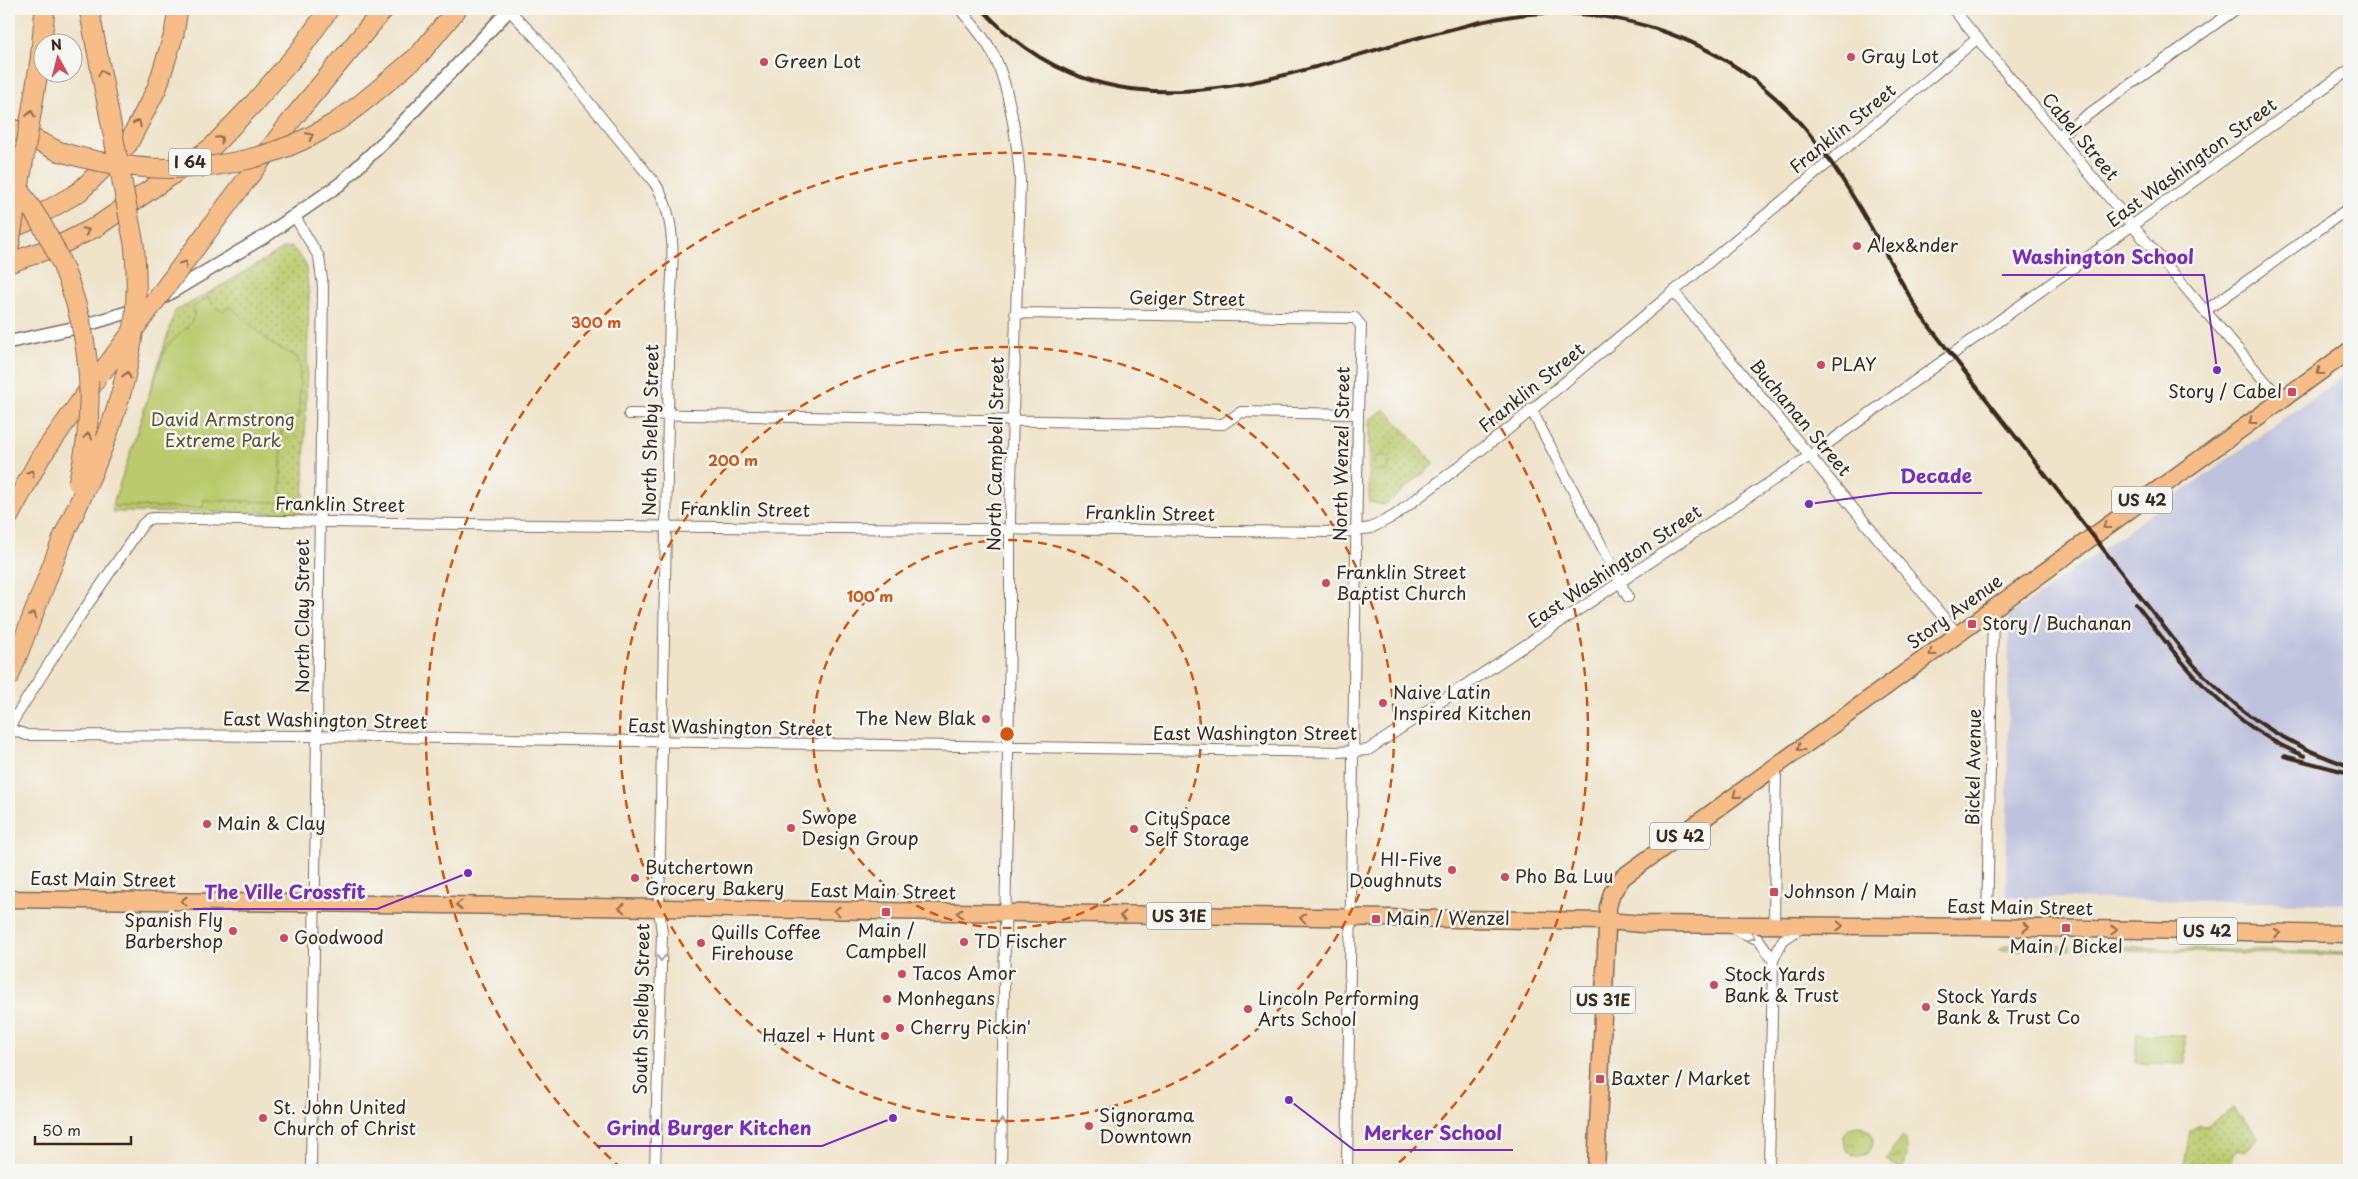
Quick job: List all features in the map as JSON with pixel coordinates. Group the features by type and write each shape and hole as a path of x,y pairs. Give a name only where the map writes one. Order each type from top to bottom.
{"highway":[{"path":"9,248 38,69 45,9"},
{"path":"9,677 64,535 92,472 123,388 130,360 137,314 138,276 133,236 89,9"},
{"path":"9,229 29,221 79,192 128,144 157,88 174,34 178,9"},
{"name":"I 64","path":"9,262 60,245 96,227 211,148 255,102 300,50 329,9"},
{"path":"294,117 366,9"},
{"path":"9,516 40,458 102,372 294,117 384,9"},
{"path":"386,84 424,38 443,9"},
{"path":"9,127 58,151 101,163 148,169 196,168 242,160 288,146 324,129 350,113 418,55 457,9"},
{"path":"9,178 26,200 49,237 72,289 84,335 90,381 88,432 84,460 64,535"}],"main road":[{"name":"Story Avenue","path":"1607,921 1612,893 1628,873 2349,351"},
{"name":"East Main Street","path":"9,899 315,902 1352,919 1607,921 1642,924 1987,927 2349,934"},
{"name":"US 31E","path":"1596,1170 1607,921"}],"street":[{"path":"9,342 79,327 148,306 294,217 340,184 372,155 509,9"},
{"name":"North Shelby Street","path":"509,9 537,39 663,195 669,216 672,246 660,909"},
{"name":"North Campbell Street","path":"960,9 988,45 996,59 1016,138 1020,180 1010,529 1001,1170"},
{"name":"Cabel Street","path":"1953,9 2132,225 2281,400"},
{"path":"2058,136 2236,9"},
{"name":"Franklin Street","path":"9,728 112,568 149,519 1010,529 1357,530 1371,528 1394,516 1531,409 1978,38"},
{"name":"East Washington Street","path":"9,728 27,735 318,736 1008,748 1353,752 1368,750 1809,456 2349,70"},
{"path":"2205,311 2349,208"},
{"name":"North Clay Street","path":"294,217 319,257 323,287 311,1170"},
{"name":"Buchanan Street","path":"1674,292 1958,634"},
{"name":"Geiger Street","path":"1015,313 1355,318 1358,321"},
{"name":"North Wenzel Street","path":"1347,1170 1358,414 1361,326 1358,321"},
{"path":"1531,409 1628,597"},
{"path":"629,414 1013,422 1223,424 1241,412 1358,414"},
{"name":"Bickel Avenue","path":"1987,927 1993,608"},
{"path":"1774,925 1776,766"},
{"name":"South Shelby Street","path":"656,1170 662,933 660,909"},
{"path":"1723,924 1759,940 1773,960"},
{"path":"1769,1170 1773,960 1782,940 1806,925"}],"shaded area":[{"path":"2349,372 2349,904 2006,897 2009,616"}],"green space":[{"name":"David Armstrong Extreme Park","path":"292,247 305,262 309,294 303,513 112,512 175,311 284,248"},
{"name":"David Armstrong Extreme Park","path":"209,297 215,307 223,310 231,307 272,344 297,357 300,368 299,417 281,420 281,502 204,500 203,508 112,506 164,352 167,346 193,320 193,307"},
{"path":"1385,409 1435,464 1385,505 1369,502 1369,420"},
{"path":"1375,456 1390,456 1388,471 1374,471"},
{"path":"2004,945 2070,946 2070,950 1999,950"},
{"path":"2103,945 2166,949 2349,952 2349,955 2075,950 2075,947 2102,947"},
{"path":"2137,1034 2185,1035 2185,1064 2135,1063"},
{"path":"2234,1108 2259,1138 2245,1151 2239,1149 2234,1153 2230,1166 2224,1170 2183,1170 2190,1131 2199,1125 2206,1126"},
{"path":"1858,1126 1869,1130 1873,1141 1869,1152 1858,1156 1847,1152 1843,1141 1847,1130"},
{"path":"1902,1136 1905,1139 1907,1152 1904,1166 1900,1170 1886,1159"}],"railway":[{"path":"982,9 1031,52 1082,78 1136,90 1191,90 1248,83 1306,70 1421,37 1502,18 1530,14 1562,13 1593,15 1624,21 1655,28 1684,39 1712,53 1739,69 1764,88 1790,112 1813,138 1834,166 1852,195 1922,317 2193,664 2228,698 2264,726 2303,748 2349,766"},
{"path":"2136,604 2191,672 2231,712 2278,744 2305,756"},
{"path":"2284,756 2349,773"}],"place":[{"name":"Gray Lot","path":"1851,57"},
{"name":"Green Lot","path":"764,62"},
{"name":"Alex&nder","path":"1857,246"},
{"name":"PLAY","path":"1821,365"},
{"name":"Washington School","path":"2217,370"},
{"name":"Story / Cabel","path":"2292,392"},
{"name":"Decade","path":"1809,504"},
{"name":"Franklin Street Baptist Church","path":"1326,583"},
{"name":"Story / Buchanan","path":"1972,624"},
{"name":"Naive Latin Inspired Kitchen","path":"1383,703"},
{"name":"The New Blak","path":"986,719"},
{"name":"Main & Clay","path":"207,824"},
{"name":"Swope Design Group","path":"791,828"},
{"name":"CitySpace Self Storage","path":"1134,829"},
{"name":"HI-Five Doughnuts","path":"1452,870"},
{"name":"The Ville Crossfit","path":"468,873"},
{"name":"Pho Ba Luu","path":"1505,877"},
{"name":"Butchertown Grocery Bakery","path":"635,878"},
{"name":"Johnson / Main","path":"1774,892"},
{"name":"Main / Campbell","path":"886,912"},
{"name":"Main / Wenzel","path":"1376,919"},
{"name":"Main / Bickel","path":"2066,928"},
{"name":"Spanish Fly Barbershop","path":"233,931"},
{"name":"Goodwood","path":"284,938"},
{"name":"TD Fischer","path":"964,942"},
{"name":"Quills Coffee Firehouse","path":"701,943"},
{"name":"Tacos Amor","path":"902,974"},
{"name":"Stock Yards Bank & Trust","path":"1714,985"},
{"name":"Monhegans","path":"887,999"},
{"name":"Stock Yards Bank & Trust Co","path":"1926,1007"},
{"name":"Lincoln Performing Arts School","path":"1248,1009"},
{"name":"Cherry Pickin'","path":"900,1028"},
{"name":"Hazel + Hunt","path":"885,1036"},
{"name":"Baxter / Market","path":"1600,1079"},
{"name":"Merker School","path":"1289,1100"},
{"name":"St. John United Church of Christ","path":"263,1118"},
{"name":"Grind Burger Kitchen","path":"893,1118"},
{"name":"Signorama Downtown","path":"1089,1126"}]}
